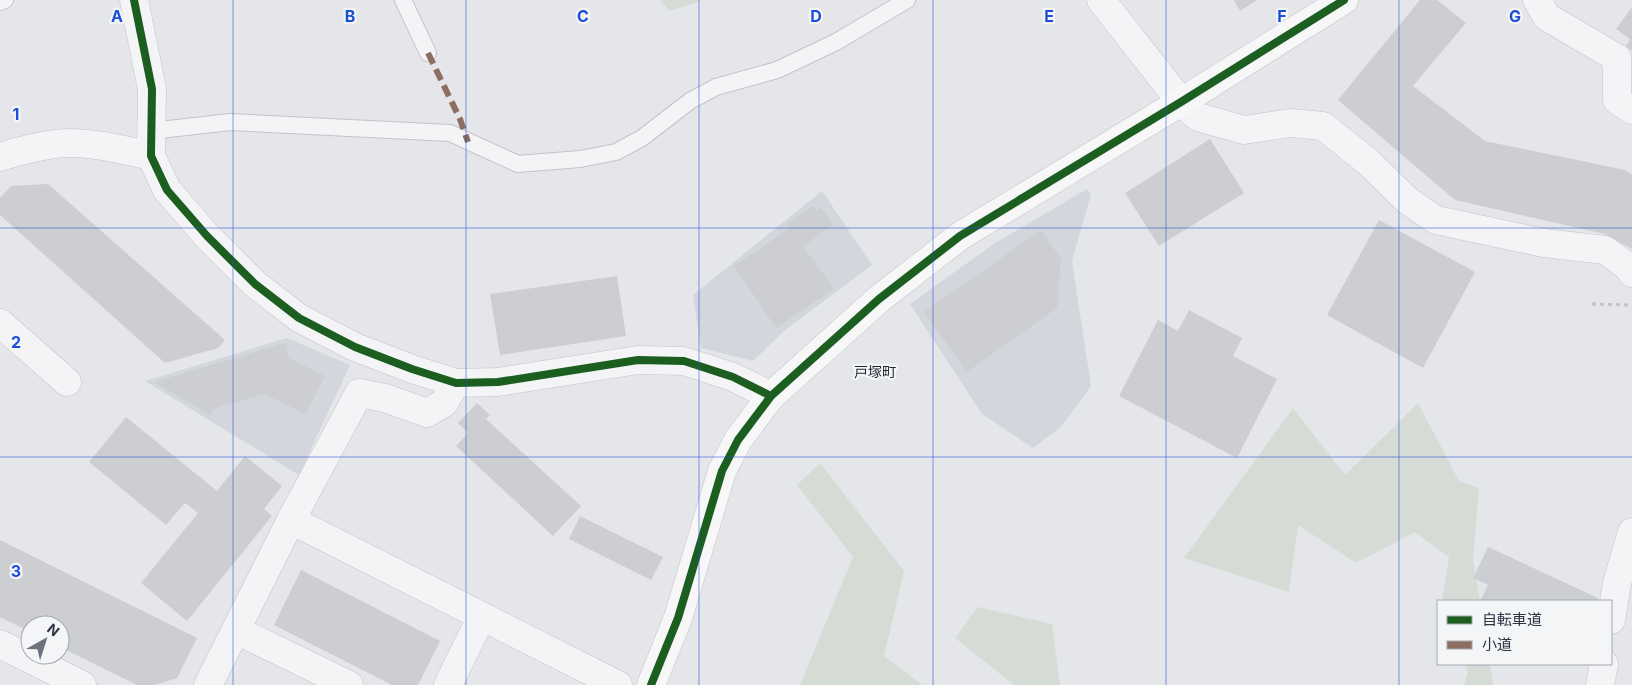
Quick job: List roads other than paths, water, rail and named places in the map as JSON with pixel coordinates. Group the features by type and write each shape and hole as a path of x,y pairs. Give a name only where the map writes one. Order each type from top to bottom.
{"street":[{"path":"134,0 152,89 151,144 167,190 207,236 255,284 299,318 355,347 412,369 456,383 498,382 638,360 684,361 733,377 771,396"},
{"path":"1101,0 1181,102 1198,117 1244,130 1291,123 1323,126 1367,161 1408,201 1436,220 1544,243 1605,250 1628,267 1632,273"},
{"path":"651,685 678,618 722,471 738,440 771,396 879,299 960,236 1181,102 1344,0"},
{"path":"1537,0 1547,17 1617,58 1616,100 1632,110"},
{"path":"0,158 18,151 68,143 112,147 151,144"},
{"path":"0,322 67,382"},
{"path":"208,685 291,520 359,393 385,398 427,413 444,403 456,383"},
{"path":"291,520 618,685"},
{"path":"1612,613 1616,583 1632,532"},
{"path":"448,685 482,616"},
{"path":"236,630 349,685"},
{"path":"0,644 82,685"}],"lane":[{"path":"0,2 5,0"},
{"path":"403,0 428,53"},
{"path":"151,144 230,122 450,133 518,164 580,159 616,152 642,138 690,101 716,88 777,70 836,42 907,0"}],"district":[{"name":"戸塚町","path":"875,371"}]}
